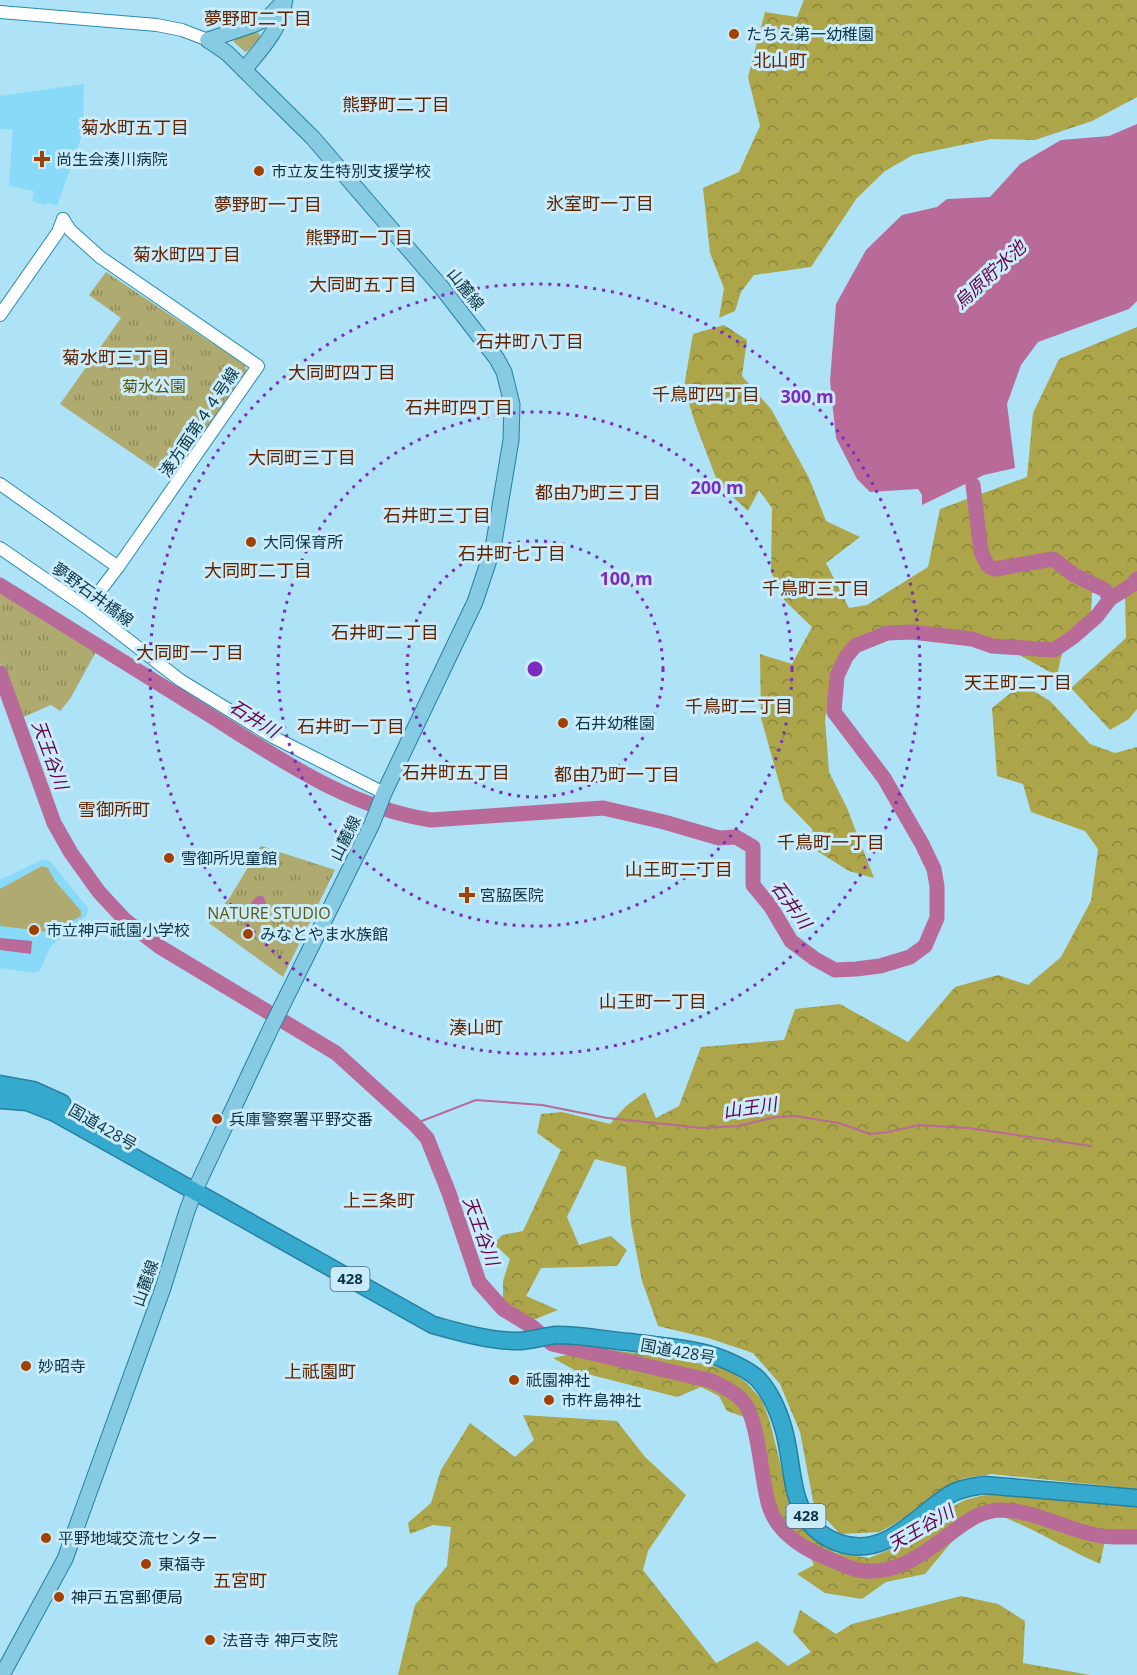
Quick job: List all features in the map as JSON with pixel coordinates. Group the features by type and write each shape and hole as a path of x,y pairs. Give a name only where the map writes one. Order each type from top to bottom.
{"highway":[{"name":"国道428号","path":"0,1084 33,1090 60,1103 172,1166 195,1190"},
{"name":"国道428号","path":"0,1100 27,1102 42,1107 433,1324 467,1334 516,1341 552,1336 679,1348 720,1358 742,1368 757,1378 775,1405 784,1428 796,1498 808,1520 816,1529 837,1542 864,1548 879,1543 904,1530 950,1494 984,1485 1137,1498"}],"main road":[{"path":"208,40 255,24 270,16 285,0"},
{"path":"244,70 273,33 281,17 285,0"},
{"name":"山麓線","path":"2,1675 65,1558 163,1288 195,1190 380,806 475,602 493,548 511,440 512,404 501,365 470,321 313,138 227,53 208,40"}],"street":[{"path":"0,12 157,25 182,30 208,40"},
{"name":"湊方面第４４号線","path":"0,315 58,232 63,219 70,230 99,257 258,366 87,608"},
{"path":"0,483 118,567"},
{"name":"夢野石井橋線","path":"0,548 87,608 180,680 380,806"}],"shaded area":[{"name":"尚生会湊川病院","path":"84,84 83,132 57,206 32,201 34,191 9,186 13,129 0,129 0,96"},
{"name":"市立神戸祇園小学校","path":"43,859 50,861 88,908 87,915 51,946 40,970 35,973 0,968 0,880"}],"green space":[{"path":"804,0 1137,0 1137,97 1092,121 1035,140 991,139 913,155 885,171 857,198 811,267 754,275 741,292 735,311 719,318 724,288 710,253 703,188 739,172 760,126 748,77 765,12 797,17"},
{"path":"254,31 259,33 260,37 245,52 234,42 234,38"},
{"name":"菊水公園","path":"106,272 245,365 246,371 171,480 60,404 121,318 89,295"},
{"path":"724,325 747,340 742,376 771,409 809,478 826,521 860,537 826,563 849,608 867,605 928,567 940,509 1027,477 1033,413 1059,359 1137,327 1137,709 1129,719 1110,730 1071,688 1126,638 1125,595 1092,593 1090,631 1062,653 1057,676 1002,645 942,628 887,632 855,645 833,676 825,719 829,772 847,808 874,878 849,871 817,851 812,829 784,800 761,718 760,654 792,664 812,627 785,601 771,572 772,508 759,490 748,511 718,483 684,387 693,334"},
{"path":"0,591 97,650 70,699 60,711 51,705 21,718 0,663"},
{"path":"1022,684 1050,701 1090,744 1115,753 1137,747 1137,1489 991,1474 961,1479 913,1513 880,1532 840,1534 814,1506 800,1432 780,1384 753,1353 708,1338 658,1326 642,1281 631,1224 626,1167 595,1159 567,1217 579,1245 611,1236 627,1250 617,1266 541,1268 526,1296 558,1310 533,1320 513,1318 503,1304 503,1281 510,1259 494,1244 502,1235 523,1231 561,1150 537,1133 541,1114 562,1112 610,1124 626,1106 645,1092 656,1118 679,1106 701,1047 784,1040 795,1009 840,1004 908,1042 955,987 998,975 1028,985 1061,957 1091,901 1098,849 1085,831 1031,812 1023,784 997,776 992,708"},
{"name":"NATURE STUDIO","path":"261,846 335,870 283,977 209,923 230,897"},
{"path":"42,866 48,868 55,881 81,911 81,916 62,927 54,926 51,932 0,926 0,889"},
{"path":"597,1348 679,1359 727,1369 747,1383 762,1400 770,1422 789,1499 799,1521 817,1540 836,1553 869,1558 899,1546 937,1515 965,1500 992,1493 1137,1504 1137,1530 1106,1536 1100,1564 993,1513 955,1538 925,1574 886,1582 862,1599 825,1593 797,1574 814,1565 805,1544 770,1525 750,1419 727,1411 719,1396 701,1387 677,1397 576,1371 553,1358"},
{"path":"523,1415 617,1421 645,1457 686,1495 648,1551 643,1570 716,1663 757,1641 788,1666 811,1652 793,1632 800,1610 836,1634 852,1624 961,1596 998,1604 1025,1621 1023,1663 1090,1675 398,1675 415,1605 447,1566 451,1527 433,1525 410,1534 408,1523 431,1503 441,1470 470,1423 515,1457 534,1440"}],"water":[{"path":"1137,124 1137,301 1129,309 1038,342 1021,365 1007,404 1015,468 984,475 922,505 922,495 918,489 870,492 857,479 836,438 830,381 836,304 866,250 902,215 937,207 947,199 990,197 1020,164 1061,140 1109,136"},
{"path":"258,896 263,896 266,903 264,908 254,913 249,911 248,908"},
{"path":"0,938 32,941 31,954 0,950"}],"waterway":[{"name":"烏原貯水池","path":"973,485 981,552 988,566 995,569 1053,559 1074,575 1105,590 1110,599"},
{"name":"石井川","path":"0,585 286,763 341,792 370,804 431,820 603,808 719,838 736,837 753,847 753,885 771,907 791,941 815,959 835,970 880,966 910,957 925,946 937,918 937,886 934,869 922,844 884,778 834,712 837,676 846,657 855,646 887,633 912,632 972,639 992,646 1054,650 1073,637 1097,616 1110,599 1132,585 1137,579"},
{"name":"天王谷川","path":"0,673 54,823 71,853 99,892 125,920 160,947 336,1053 414,1124 427,1138 449,1193 479,1282 503,1309 534,1328 552,1344 712,1381 740,1398 753,1421 766,1495 772,1514 782,1529 796,1542 843,1565 858,1570 872,1571 885,1570 910,1561 970,1520 981,1514 1000,1510 1037,1516 1096,1535 1137,1537"},
{"name":"山王川","path":"414,1124 476,1100 542,1105 607,1118 702,1128 738,1126 776,1117 795,1116 839,1123 870,1134 919,1125 968,1128 1091,1146"}],"place":[{"name":"たちえ第一幼稚園","path":"734,34"},
{"name":"尚生会湊川病院","path":"42,159"},
{"name":"市立友生特別支援学校","path":"259,171"},
{"name":"大同保育所","path":"251,542"},
{"name":"石井幼稚園","path":"563,723"},
{"name":"雪御所児童館","path":"169,858"},
{"name":"宮脇医院","path":"467,895"},
{"name":"市立神戸祇園小学校","path":"34,930"},
{"name":"みなとやま水族館","path":"248,934"},
{"name":"兵庫警察署平野交番","path":"217,1119"},
{"name":"妙昭寺","path":"26,1366"},
{"name":"祇園神社","path":"514,1380"},
{"name":"市杵島神社","path":"549,1400"},
{"name":"平野地域交流センター","path":"46,1538"},
{"name":"東福寺","path":"146,1564"},
{"name":"神戸五宮郵便局","path":"59,1597"},
{"name":"法音寺 神戸支院","path":"210,1640"}],"district":[{"name":"夢野町二丁目","path":"258,19"},
{"name":"北山町","path":"780,61"},
{"name":"熊野町二丁目","path":"396,105"},
{"name":"菊水町五丁目","path":"135,128"},
{"name":"氷室町一丁目","path":"600,204"},
{"name":"夢野町一丁目","path":"268,205"},
{"name":"熊野町一丁目","path":"359,238"},
{"name":"菊水町四丁目","path":"187,255"},
{"name":"大同町五丁目","path":"363,285"},
{"name":"石井町八丁目","path":"530,342"},
{"name":"菊水町三丁目","path":"116,358"},
{"name":"大同町四丁目","path":"342,373"},
{"name":"千鳥町四丁目","path":"706,395"},
{"name":"石井町四丁目","path":"459,408"},
{"name":"大同町三丁目","path":"302,458"},
{"name":"都由乃町三丁目","path":"598,493"},
{"name":"石井町三丁目","path":"437,516"},
{"name":"石井町七丁目","path":"512,554"},
{"name":"大同町二丁目","path":"258,571"},
{"name":"千鳥町三丁目","path":"816,589"},
{"name":"石井町二丁目","path":"385,633"},
{"name":"大同町一丁目","path":"190,653"},
{"name":"天王町二丁目","path":"1018,683"},
{"name":"千鳥町二丁目","path":"739,707"},
{"name":"石井町一丁目","path":"351,727"},
{"name":"石井町五丁目","path":"456,773"},
{"name":"都由乃町一丁目","path":"617,775"},
{"name":"雪御所町","path":"114,810"},
{"name":"千鳥町一丁目","path":"831,843"},
{"name":"山王町二丁目","path":"679,870"},
{"name":"山王町一丁目","path":"653,1002"},
{"name":"湊山町","path":"476,1028"},
{"name":"上三条町","path":"379,1201"},
{"name":"上祇園町","path":"320,1372"},
{"name":"五宮町","path":"240,1581"}]}
